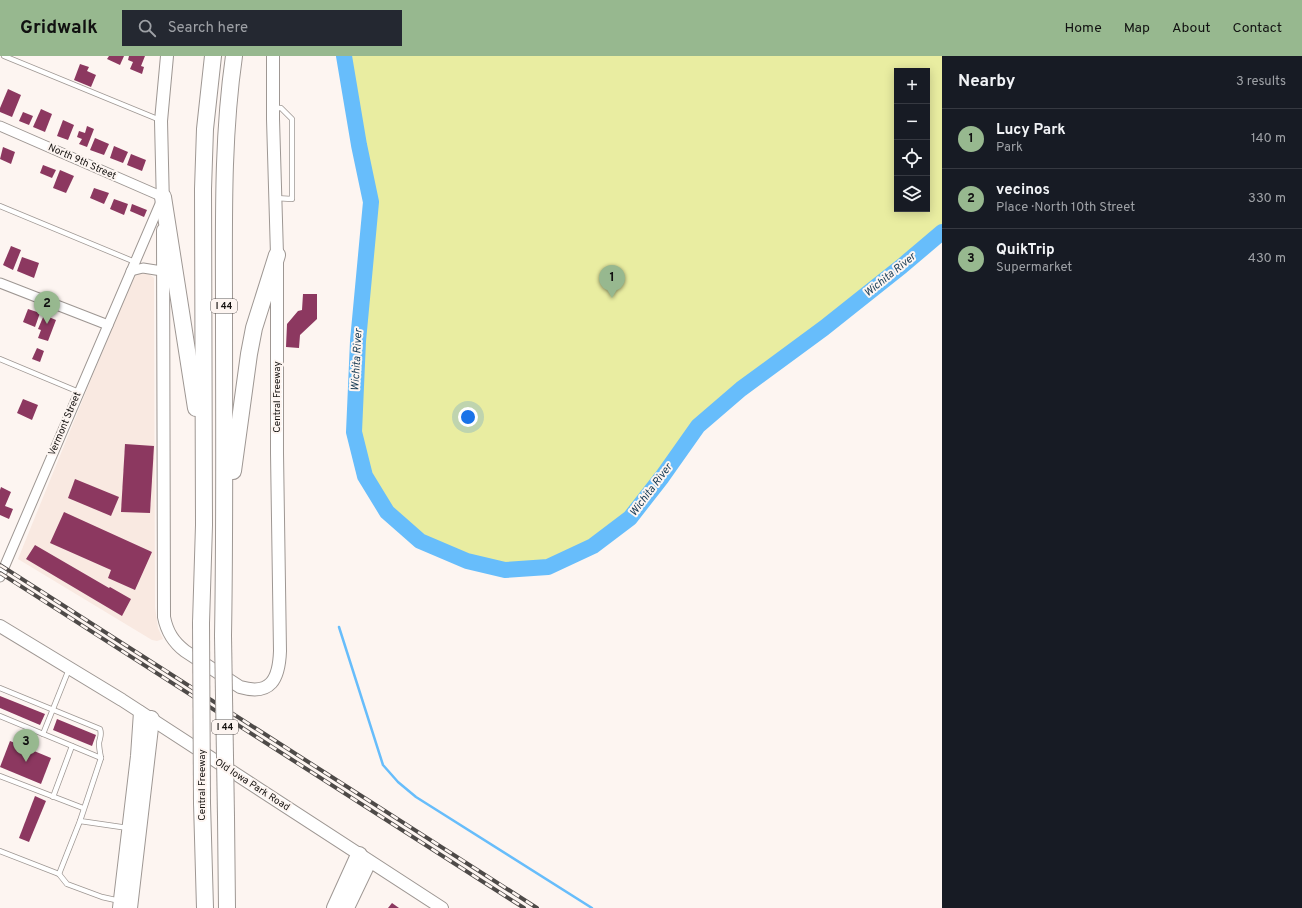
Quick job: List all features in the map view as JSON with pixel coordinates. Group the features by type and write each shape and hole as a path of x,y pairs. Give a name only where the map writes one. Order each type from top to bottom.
{"highway":[{"name":"Central Freeway","path":"205,908 202,803 204,463 203,189 205,129 212,56"},
{"name":"I 44","path":"227,908 223,636 225,528 224,200 226,136 234,56"},
{"path":"163,197 204,463"},
{"path":"225,528 248,354 254,328 277,255"},
{"path":"124,905 146,716"},
{"path":"335,908 364,858"}],"main road":[{"name":"Central Freeway","path":"167,56 161,121 163,197 164,617 166,628 177,644 185,651 240,687 257,690 265,688 273,682 278,673 280,664 277,445 277,255 273,108 274,56"},
{"name":"Old Iowa Park Road","path":"0,627 70,668 146,716 442,908"},
{"path":"348,908 364,858"}],"street":[{"name":"North 9th Street","path":"0,126 163,197"},
{"name":"Vermont Street","path":"0,577 163,197"},
{"path":"133,266 162,271"},
{"path":"0,283 108,325"}],"lane":[{"path":"4,56 161,121"},
{"path":"273,108 281,108 292,119 292,199 275,198"},
{"path":"0,206 133,266"},
{"path":"0,359 79,392"},
{"path":"43,734 70,668"},
{"path":"0,688 100,729 102,734 99,741 101,758 60,874"},
{"path":"0,717 101,758"},
{"path":"53,797 72,746"},
{"path":"0,776 83,808"},
{"path":"80,821 133,828"},
{"path":"0,851 60,874 67,884 124,905"}],"shaded area":[{"path":"138,272 148,273 154,278 155,607 158,628 163,639 157,641 152,640 18,559 133,276"}],"green space":[{"path":"344,56 942,56 942,232 824,328 741,389 698,426 662,477 630,518 593,546 548,567 505,570 467,561 420,541 387,512 365,476 354,432 358,341 371,202 359,145"}],"building":[{"path":"109,56 124,56 120,65 107,59"},
{"path":"129,56 145,56 141,66 144,67 142,74 130,69 133,62 128,60"},
{"path":"80,64 89,67 87,71 96,75 91,87 74,80"},
{"path":"8,89 21,95 12,117 0,112 0,108"},
{"path":"41,109 52,114 45,132 33,127"},
{"path":"23,112 33,116 29,125 19,121"},
{"path":"63,120 74,125 68,140 57,136"},
{"path":"87,126 94,129 87,147 79,144 82,139 77,137 79,131 85,133"},
{"path":"95,138 109,144 104,155 90,150"},
{"path":"114,146 128,152 123,163 110,158"},
{"path":"3,147 15,152 11,164 0,159"},
{"path":"131,154 146,160 142,171 127,165"},
{"path":"43,165 56,170 52,178 40,173"},
{"path":"60,170 74,176 66,193 53,188"},
{"path":"94,188 109,193 104,204 90,198"},
{"path":"114,199 128,204 124,215 110,209"},
{"path":"132,204 147,210 144,217 130,211"},
{"path":"11,246 21,250 13,270 3,265"},
{"path":"22,257 39,263 34,278 17,271"},
{"path":"303,294 317,294 317,319 300,335 299,348 286,347 287,324 298,311 302,310"},
{"path":"28,309 40,313 35,327 23,322"},
{"path":"44,315 56,320 48,341 38,338 41,330 38,329"},
{"path":"37,348 44,351 40,362 32,359"},
{"path":"23,399 38,405 32,420 17,413"},
{"path":"125,444 154,446 150,513 121,512"},
{"path":"75,479 119,497 111,516 68,498"},
{"path":"1,487 11,492 5,506 13,509 9,519 0,515"},
{"path":"64,512 152,552 135,590 108,578 111,570 50,543"},
{"path":"35,545 131,599 122,616 26,559"},
{"path":"0,696 45,714 40,725 0,708"},
{"path":"57,719 96,735 92,746 53,730"},
{"path":"10,741 51,758 41,784 0,767"},
{"path":"35,796 46,801 29,842 19,838"},
{"path":"392,903 399,908 388,908"}],"waterway":[{"name":"Wichita River","path":"344,56 359,145 371,202 358,341 354,432 365,476 387,512 420,541 467,561 505,570 548,567 593,546 630,518 662,477 698,426 741,389 824,328 942,232"},
{"path":"339,627 383,765 398,782 416,797 592,908"}],"railway":[{"path":"0,565 537,908"},
{"path":"0,573 524,908"}],"place":[{"name":"Lucy Park","path":"612,298"},
{"name":"vecinos","path":"47,324"},
{"name":"QuikTrip","path":"26,762"}]}
